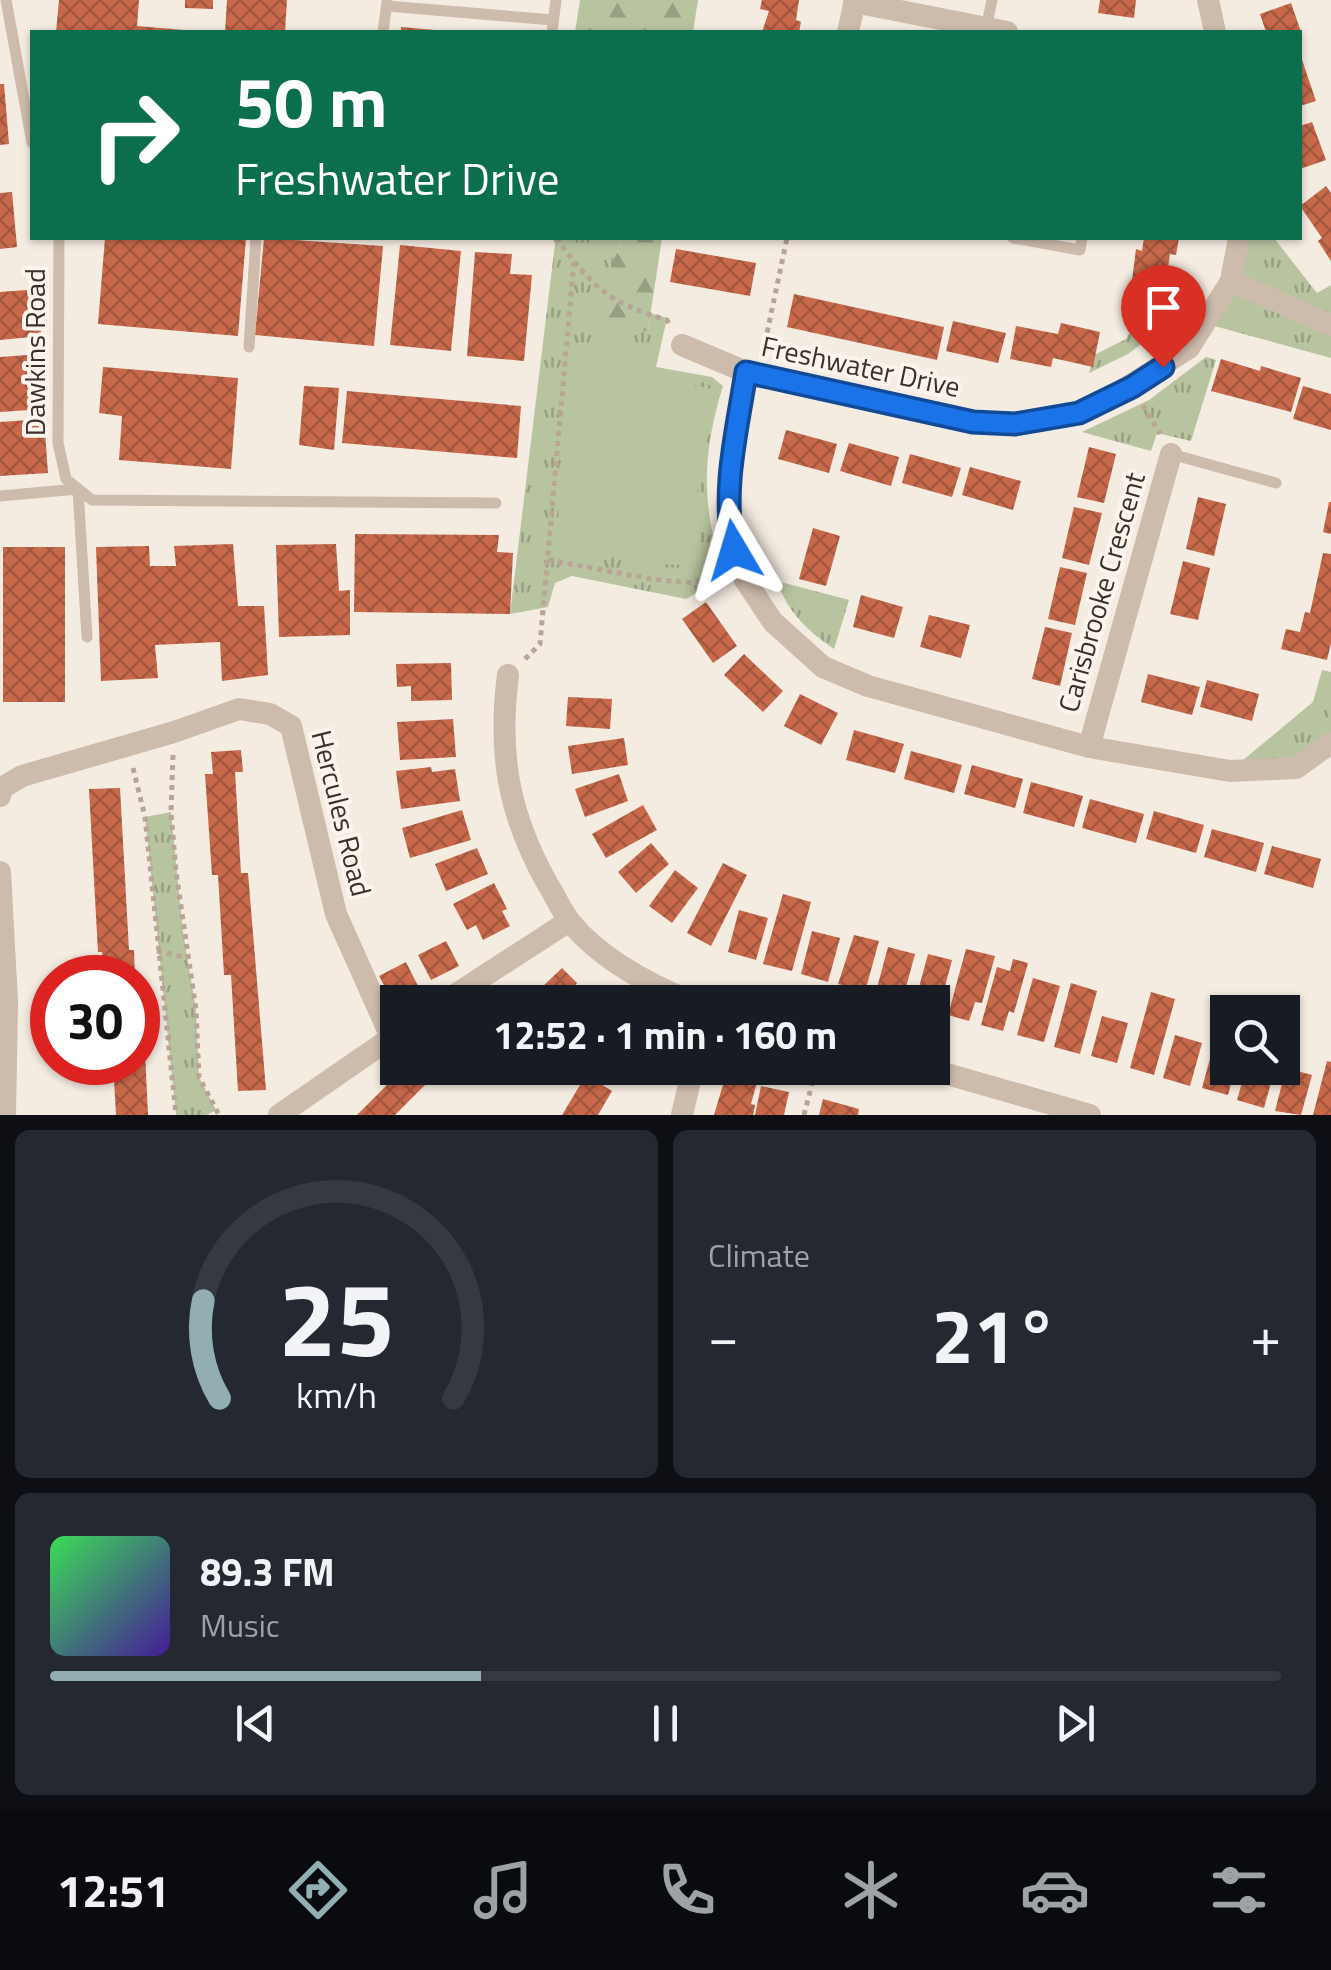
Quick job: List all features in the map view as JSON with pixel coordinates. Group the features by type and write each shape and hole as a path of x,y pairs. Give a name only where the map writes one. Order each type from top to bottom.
{"street":[{"path":"1208,0 1215,30"},
{"path":"848,30 854,1 991,30"},
{"name":"Freshwater Drive","path":"682,346 752,373 973,422 1015,424 1079,413 1132,387 1189,348 1232,281 1239,240"},
{"path":"1232,281 1331,325"},
{"name":"Carisbrooke Crescent","path":"752,373 729,482 728,520 745,580 773,622 823,668 868,686 1089,747 1230,771 1296,768 1331,742"},
{"name":"Carisbrooke Crescent","path":"1089,747 1171,454"},
{"path":"508,675 502,722 507,787 533,856 569,922 603,953 650,985"},
{"name":"Hercules Road","path":"0,796 2,788 22,776 239,709 270,714 290,726 336,914 380,1006"},
{"path":"0,872 6,1001 5,1115"},
{"path":"471,985 569,922"},
{"name":"Hercules Road","path":"279,1115 380,1045"},
{"path":"950,1075 1090,1115"},
{"path":"682,1115 689,1085"}],"lane":[{"path":"6,0 30,132"},
{"path":"383,30 387,3 552,26 556,0"},
{"path":"992,0 996,30"},
{"name":"Dawkins Road","path":"59,240 58,443 66,479 78,490"},
{"path":"249,347 256,240"},
{"path":"1025,240 1080,250 1082,240"},
{"path":"1171,454 1276,483"},
{"path":"78,490 87,637"},
{"path":"0,496 78,490 92,500 496,502"}],"path":[{"path":"558,240 600,291 636,311 667,320 682,346"},
{"path":"752,373 786,240"},
{"path":"508,675 540,644 574,261"},
{"path":"1132,387 1171,454"},
{"path":"548,560 650,580 693,583 739,563"},
{"path":"174,732 172,812 196,1010 199,1077 219,1115"},
{"path":"127,746 145,817 176,1115"},
{"path":"158,951 188,958"},
{"path":"804,1115 812,1085"}],"green space":[{"path":"580,0 698,0 693,30 575,30"},
{"path":"553,240 623,240 613,257 648,330 650,313 667,318 656,367 712,377 723,386 711,435 707,481 712,528 726,576 686,599 572,576 555,583 548,607 510,614"},
{"path":"623,240 662,240 648,330 614,340 603,319 613,257"},
{"path":"1238,240 1276,240 1317,293 1331,285 1331,358 1207,324"},
{"path":"1138,318 1166,325 1128,354 1089,373 1094,355 1126,339"},
{"path":"577,346 641,363 641,374 716,390 697,485 702,549 697,566 661,564 555,545"},
{"path":"1206,357 1216,360 1191,441 1157,433 1151,451 1082,432 1149,400"},
{"path":"777,581 849,600 834,649 800,620"},
{"path":"1322,670 1331,672 1331,743 1296,768 1230,771 1313,702"},
{"path":"171,812 183,932 196,1010 199,1077 216,1110 207,1115 176,1115 145,817"}],"building":[{"path":"59,0 139,0 137,26 184,30 56,30"},
{"path":"185,0 213,0 213,9 185,8"},
{"path":"227,0 287,0 285,30 225,30"},
{"path":"762,0 799,0 796,20 801,22 799,30 763,30 769,11 760,9"},
{"path":"1100,0 1136,0 1134,18 1098,13"},
{"path":"1291,3 1300,30 1265,30 1260,14"},
{"path":"1302,60 1316,101 1302,105"},
{"path":"0,84 4,84 9,144 0,145"},
{"path":"1312,122 1326,160 1302,168 1302,125"},
{"path":"1326,186 1331,193 1331,261 1318,241 1322,238 1302,204"},
{"path":"12,192 17,247 0,249 0,193"},
{"path":"105,240 246,240 238,336 98,324"},
{"path":"264,240 383,246 374,346 255,335"},
{"path":"1144,240 1179,240 1176,255 1170,254 1162,308 1129,304 1136,249 1142,251"},
{"path":"400,245 461,251 451,351 390,345"},
{"path":"676,249 756,263 750,296 670,282"},
{"path":"475,252 512,254 510,274 532,275 524,361 467,356"},
{"path":"40,289 41,336 0,340 0,292"},
{"path":"794,294 944,327 937,360 787,327"},
{"path":"953,321 1006,333 998,363 946,351"},
{"path":"1061,323 1100,332 1093,367 1053,358 1051,367 1010,359 1016,326 1058,334"},
{"path":"41,354 45,409 0,412 0,357"},
{"path":"1221,359 1301,378 1291,412 1211,391"},
{"path":"103,367 238,378 231,469 119,460 122,416 99,413"},
{"path":"304,386 339,388 334,450 299,445"},
{"path":"1303,386 1331,394 1331,430 1293,419"},
{"path":"347,391 521,406 517,458 342,443"},
{"path":"44,419 48,473 0,476 0,422"},
{"path":"786,430 837,444 829,473 778,459"},
{"path":"849,443 899,457 891,486 840,471"},
{"path":"1089,447 1116,454 1104,503 1077,497"},
{"path":"910,454 961,468 952,497 902,483"},
{"path":"970,467 1021,481 1013,510 962,495"},
{"path":"1198,497 1226,504 1214,556 1186,549"},
{"path":"1331,502 1331,534 1323,532"},
{"path":"1074,507 1102,513 1089,565 1062,558"},
{"path":"813,528 840,536 826,586 799,579"},
{"path":"355,534 499,535 497,552 513,553 510,614 354,612"},
{"path":"233,544 238,606 264,606 268,675 222,681 220,642 155,645 158,678 101,681 96,547 149,546 150,566 176,566 174,546"},
{"path":"336,544 339,591 350,590 350,635 279,637 276,545"},
{"path":"3,547 65,547 65,702 3,702"},
{"path":"1323,553 1331,554 1331,643 1327,660 1281,649 1286,629 1300,632 1305,612 1310,613"},
{"path":"1183,561 1210,568 1198,620 1170,614"},
{"path":"1060,567 1087,573 1075,625 1048,619"},
{"path":"861,595 903,607 894,638 853,627"},
{"path":"706,602 737,646 713,663 682,619"},
{"path":"929,615 970,625 961,658 920,647"},
{"path":"1045,627 1072,633 1060,686 1032,679"},
{"path":"744,654 783,691 763,712 724,675"},
{"path":"451,663 452,700 411,701 411,686 397,687 396,664"},
{"path":"1148,674 1200,687 1192,715 1141,702"},
{"path":"1207,680 1259,694 1252,721 1200,707"},
{"path":"800,694 838,713 821,745 784,726"},
{"path":"568,697 612,699 610,729 566,726"},
{"path":"453,719 456,757 400,760 397,722"},
{"path":"854,730 904,744 895,773 846,760"},
{"path":"624,738 628,765 572,774 568,746"},
{"path":"241,750 243,772 235,772 241,873 248,873 266,1090 238,1091 231,975 224,975 218,875 212,875 205,774 213,774 211,752"},
{"path":"911,751 962,765 954,793 904,779"},
{"path":"972,765 1023,779 1015,808 964,794"},
{"path":"431,767 432,772 455,769 460,801 401,809 396,771"},
{"path":"619,774 628,801 585,817 575,789"},
{"path":"1031,782 1083,796 1074,827 1023,813"},
{"path":"120,788 129,950 134,950 134,955 98,952 89,789"},
{"path":"1090,799 1144,814 1136,843 1082,828"},
{"path":"643,805 657,830 606,858 592,834"},
{"path":"462,810 471,840 410,858 402,828"},
{"path":"1154,811 1204,825 1196,853 1146,839"},
{"path":"1212,829 1264,843 1256,872 1204,857"},
{"path":"651,843 669,864 636,893 618,872"},
{"path":"1272,846 1321,859 1313,888 1264,874"},
{"path":"477,848 488,874 446,891 435,864"},
{"path":"723,863 747,875 711,946 687,933"},
{"path":"675,870 698,888 672,923 649,906"},
{"path":"494,883 507,909 502,911 510,926 483,940 476,925 467,930 453,904"},
{"path":"783,894 811,902 792,971 763,964"},
{"path":"739,910 768,918 756,960 728,952"},
{"path":"812,931 840,938 828,982 801,974"},
{"path":"854,935 879,941 867,985 838,984"},
{"path":"446,941 459,966 431,980 418,955"},
{"path":"888,947 915,954 907,985 878,985"},
{"path":"966,949 995,956 982,1003 975,1002 969,1021 950,1016"},
{"path":"928,954 952,960 945,985 920,985"},
{"path":"1013,959 1028,963 1014,1013 1009,1011 1003,1031 981,1025 997,967 1010,971"},
{"path":"406,962 418,985 384,985 379,976"},
{"path":"562,968 577,983 575,985 544,985"},
{"path":"1033,978 1060,986 1044,1042 1017,1035"},
{"path":"1071,983 1097,991 1080,1054 1054,1047"},
{"path":"1151,992 1175,999 1154,1075 1130,1068"},
{"path":"1102,1016 1128,1023 1117,1063 1091,1056"},
{"path":"1175,1035 1202,1043 1190,1086 1163,1078"},
{"path":"1210,1058 1210,1085 1231,1085 1228,1095 1202,1088"},
{"path":"1327,1061 1331,1062 1331,1115 1313,1115"},
{"path":"1300,1072 1312,1075 1301,1115 1275,1111 1282,1085 1300,1085"},
{"path":"114,1085 147,1085 148,1115 116,1115"},
{"path":"387,1085 425,1085 395,1115 357,1115"},
{"path":"580,1085 602,1085 612,1091 598,1115 562,1115"},
{"path":"723,1085 756,1085 751,1104 755,1105 753,1115 714,1115"},
{"path":"1241,1085 1270,1085 1264,1108 1237,1100"},
{"path":"761,1086 789,1092 784,1115 755,1115"},
{"path":"823,1099 859,1109 858,1115 819,1115"}],"route":[{"path":"734,550 728,520 729,482 746,372 973,422 1015,424 1079,413 1163,367"}]}
